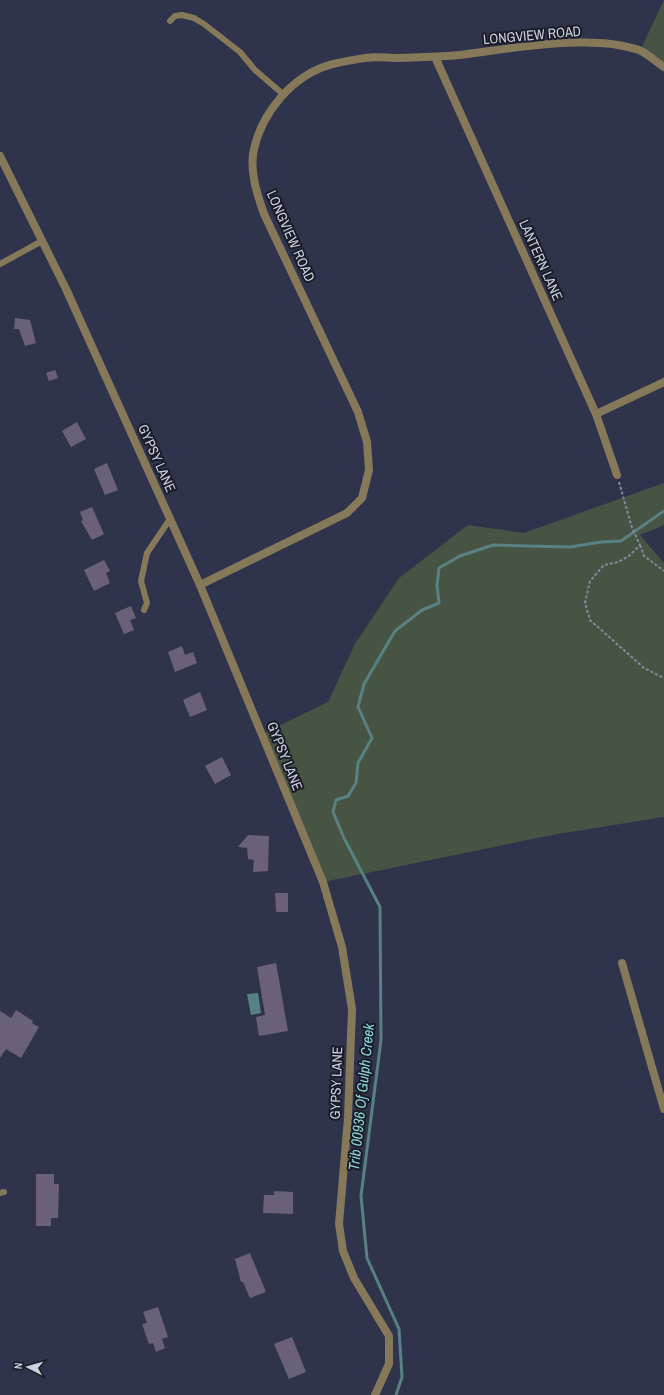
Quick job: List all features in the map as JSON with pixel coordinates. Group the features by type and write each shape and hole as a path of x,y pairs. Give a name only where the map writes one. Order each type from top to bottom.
{"street":[{"name":"LONGVIEW ROAD","path":"200,585 347,513 362,498 369,470 367,442 358,412 264,214 254,181 253,150 268,115 284,95 308,74 327,66 366,58 435,57 576,43 609,44 640,51 664,67"},
{"name":"LANTERN LANE","path":"435,57 596,414 618,475"},
{"name":"GYPSY LANE","path":"0,156 66,289 200,585 323,882 342,947 352,1009 348,1118 339,1224 343,1251 354,1278 389,1336 389,1364 376,1395"},
{"path":"596,414 664,382"},
{"path":"622,962 664,1109"}],"lane":[{"path":"170,21 175,16 182,15 194,18 204,24 240,52 254,70 284,95"},
{"path":"0,264 42,241"},
{"path":"144,610 147,603 141,581 147,553 170,518"}],"path":[{"path":"618,475 632,528 644,556 664,571"},
{"path":"640,545 630,556 618,562 604,565 590,581 585,603 590,620 644,668 664,678"}],"shaded area":[{"path":"664,0 664,67 640,51"},
{"path":"664,483 664,525 640,535 664,563 664,817 557,834 323,882 262,734 328,702 355,644 399,578 468,525 524,533"},
{"path":"258,993 261,1013 251,1015 247,994"}],"building":[{"path":"15,318 30,320 36,343 25,346 19,329 14,329"},
{"path":"55,370 58,378 49,381 46,373"},
{"path":"77,422 86,439 71,447 62,431"},
{"path":"107,463 118,490 105,495 94,469"},
{"path":"92,507 104,534 92,540 81,521 83,520 80,512"},
{"path":"104,560 110,571 106,573 110,583 94,591 84,570"},
{"path":"131,606 136,618 130,620 134,630 124,634 115,613"},
{"path":"182,646 185,655 193,652 197,663 175,672 168,652"},
{"path":"200,692 207,710 190,717 183,700"},
{"path":"222,757 231,775 215,784 205,766"},
{"path":"248,835 269,836 268,871 253,872 254,860 248,859 247,848 238,847"},
{"path":"275,893 288,893 288,912 276,912"},
{"path":"276,963 288,1031 259,1036 256,1017 265,1015 257,967"},
{"path":"16,1010 33,1021 32,1023 39,1027 21,1058 6,1049 0,1058 0,1011 11,1018"},
{"path":"36,1174 54,1174 54,1184 59,1184 58,1218 51,1218 51,1226 36,1226"},
{"path":"274,1191 293,1192 293,1214 263,1213 264,1195 274,1195"},
{"path":"250,1253 266,1292 250,1298 243,1282 241,1282 235,1259"},
{"path":"158,1307 168,1337 162,1339 165,1348 156,1352 153,1343 149,1344 142,1324 147,1323 143,1312"},
{"path":"292,1337 306,1372 289,1379 274,1344"}],"waterway":[{"name":"Trib 00936 Of Gulph Creek","path":"396,1395 402,1377 399,1329 367,1258 361,1196 381,1040 380,907 344,838 333,812 336,800 348,796 356,783 358,763 372,738 358,707 364,684 395,631 422,610 439,603 437,585 439,568 460,556 493,545 570,547 601,542 621,541 664,511"}]}
